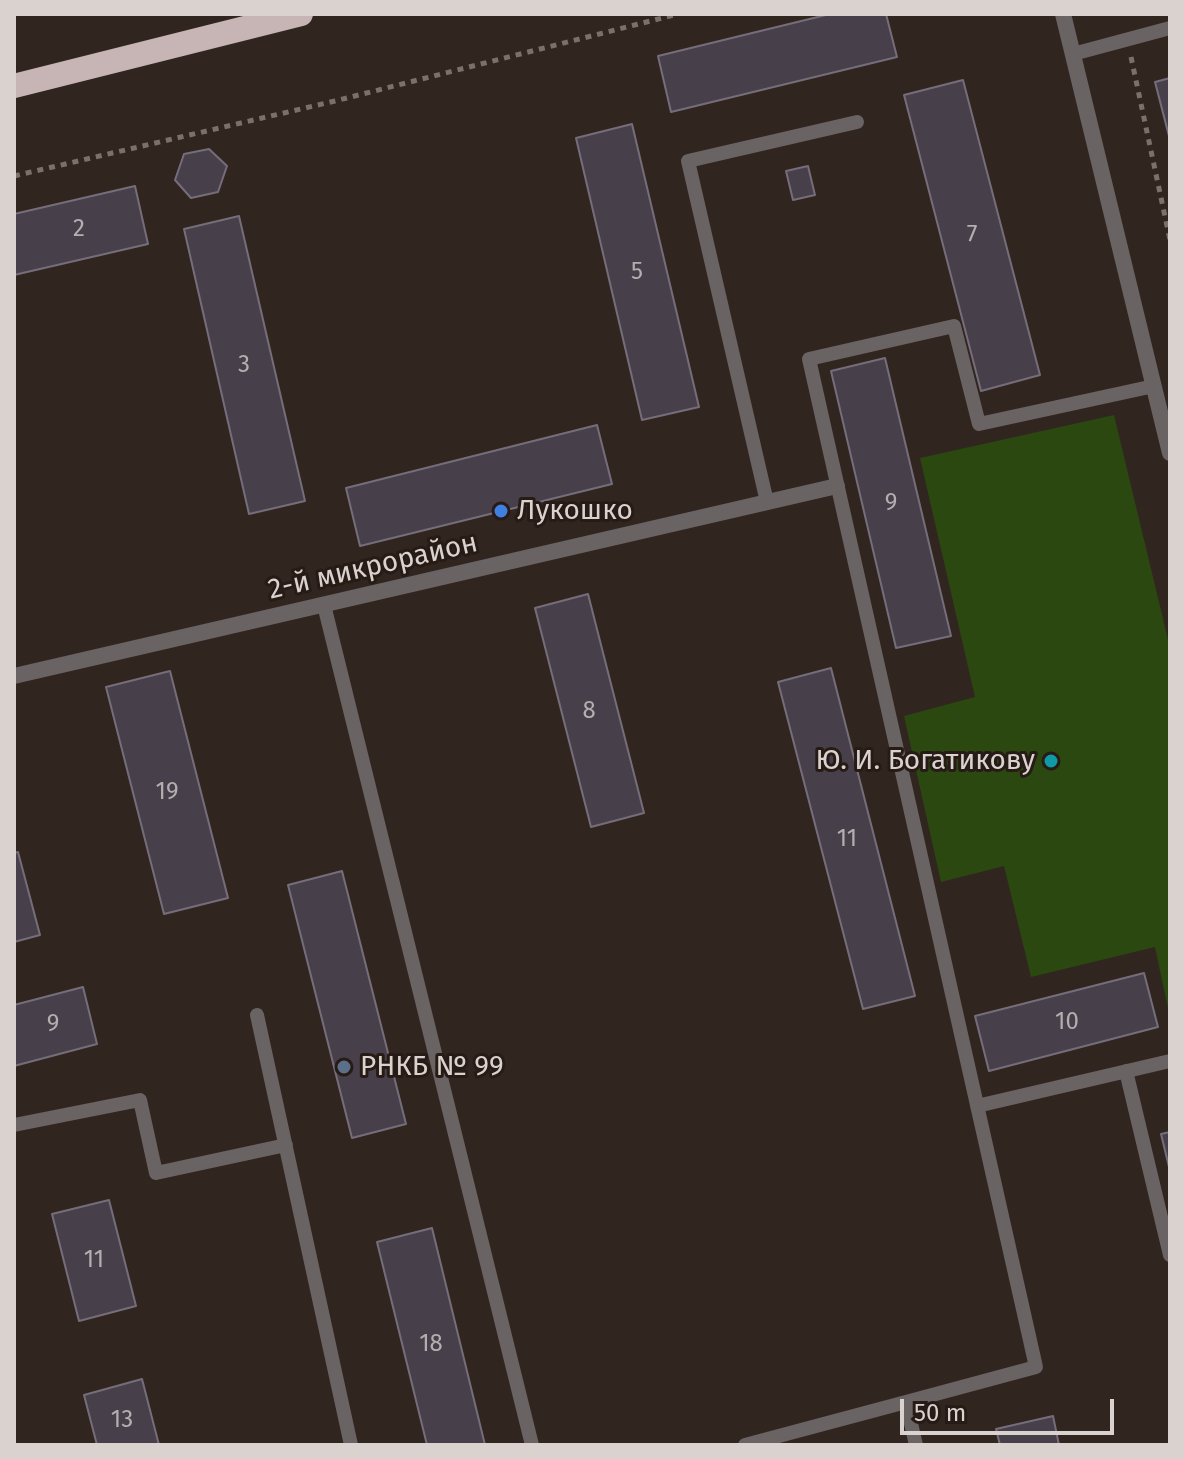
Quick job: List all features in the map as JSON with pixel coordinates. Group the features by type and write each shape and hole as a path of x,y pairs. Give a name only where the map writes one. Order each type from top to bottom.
{"highway":[{"path":"14,86 301,14"}],"street":[{"path":"1063,14 1170,453"},
{"name":"2-й микрорайон","path":"14,676 837,486"}],"lane":[{"path":"1073,54 1170,28"},
{"path":"767,502 688,161 857,122"},
{"path":"745,1445 1036,1367 809,359 954,326 979,424 1154,386"},
{"path":"324,605 532,1445"},
{"path":"257,1015 351,1445"},
{"path":"977,1106 1170,1061"},
{"path":"1126,1071 1170,1255"},
{"path":"14,1125 140,1100 156,1173 286,1145"},
{"path":"906,1402 916,1445"}],"path":[{"path":"14,176 335,101 678,14"},
{"path":"1127,39 1170,240"}],"green space":[{"path":"1114,415 1170,648 1170,1018 1155,947 1031,977 1004,866 941,882 904,716 975,697 920,458"}],"building":[{"path":"830,14 886,14 897,57 671,112 658,56"},
{"path":"1170,78 1170,140 1155,82"},
{"path":"963,80 1040,375 981,391 904,95"},
{"path":"632,124 699,407 642,420 576,138"},
{"path":"209,149 227,166 218,192 191,198 175,180 184,154"},
{"path":"808,166 815,195 793,200 786,171"},
{"path":"135,186 148,244 14,275 14,214"},
{"path":"239,216 305,501 249,514 184,229"},
{"path":"885,358 951,636 896,648 831,371"},
{"path":"597,425 612,484 360,546 346,488"},
{"path":"588,594 644,813 591,827 535,608"},
{"path":"831,668 915,996 863,1009 778,682"},
{"path":"170,671 228,898 164,914 106,687"},
{"path":"18,852 40,935 14,942 14,853"},
{"path":"342,871 406,1124 352,1138 288,885"},
{"path":"1144,973 1158,1027 989,1071 975,1016"},
{"path":"83,987 97,1044 14,1066 14,1005"},
{"path":"1170,1132 1170,1171 1161,1134"},
{"path":"109,1200 136,1306 79,1321 52,1214"},
{"path":"432,1228 485,1445 427,1445 377,1242"},
{"path":"142,1379 159,1445 97,1445 84,1395"},
{"path":"1053,1416 1059,1445 1000,1445 996,1429"}],"place":[{"name":"Лукошко","path":"501,511"},
{"name":"Ю. И. Богатикову","path":"1051,761"},
{"name":"РНКБ № 99","path":"344,1067"}]}
